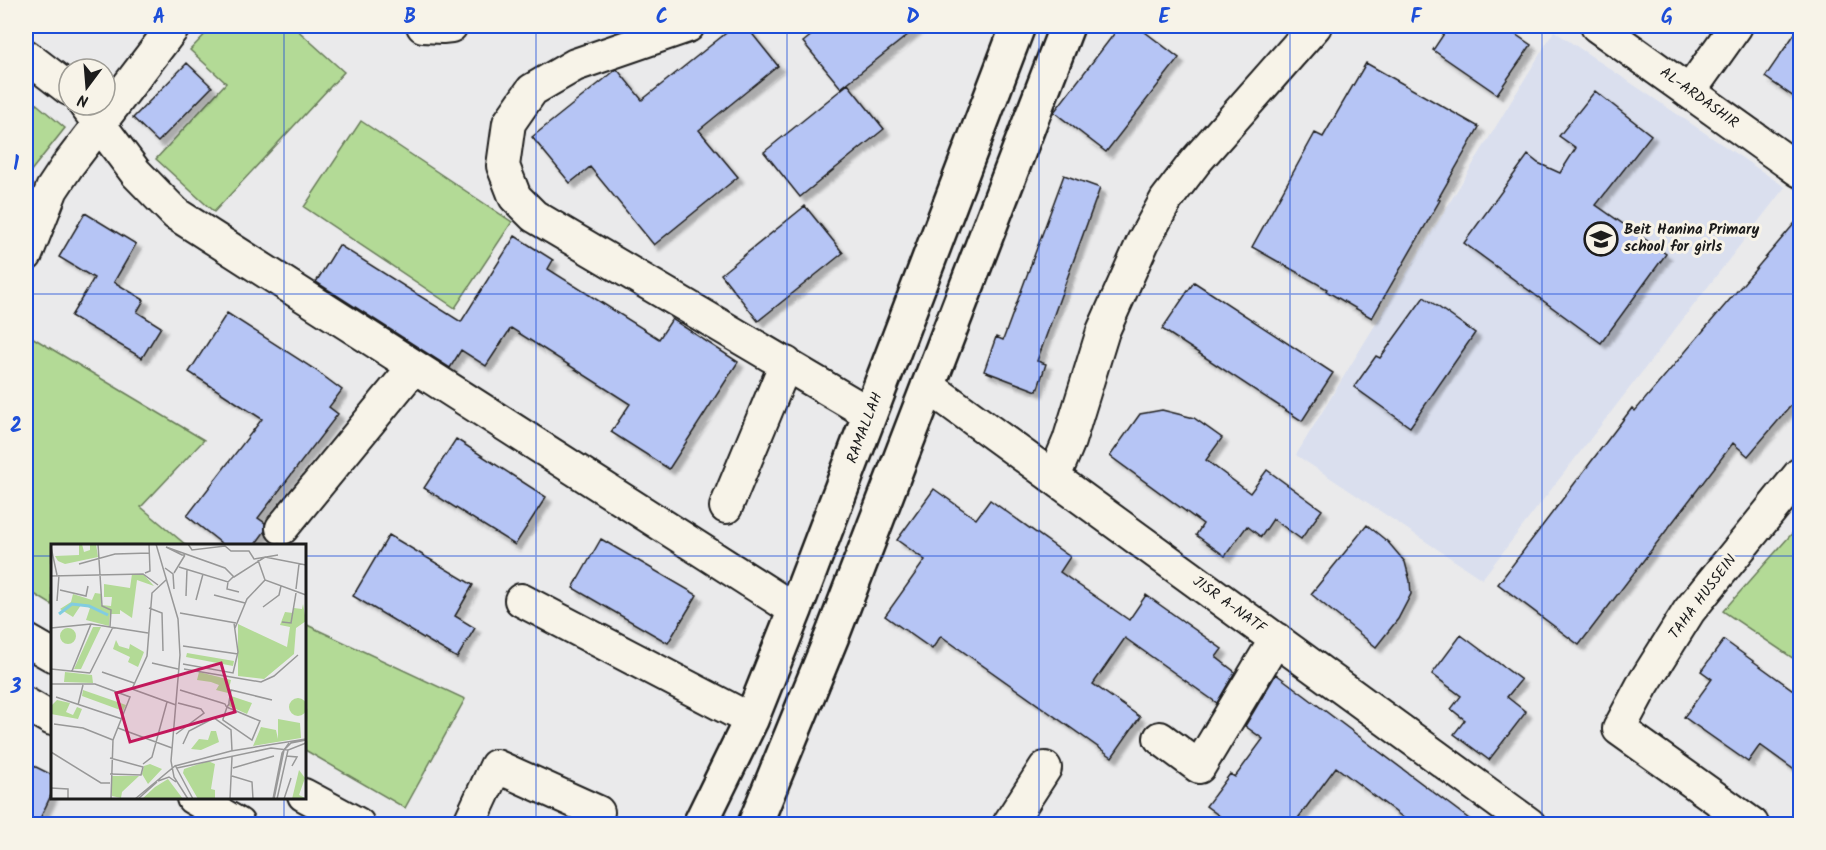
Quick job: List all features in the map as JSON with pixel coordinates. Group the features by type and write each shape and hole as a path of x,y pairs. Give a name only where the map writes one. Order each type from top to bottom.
{"highway":[{"name":"RAMALLAH","path":"700,825 751,720 795,610 1018,26"},
{"path":"755,825 832,636 1066,26"}],"street":[{"path":"117,88 174,26"},
{"path":"423,26 451,26"},
{"path":"688,26 575,65 532,90 508,123 503,166 515,196 534,216 870,414"},
{"path":"1054,477 1069,441 1103,331 1139,250 1166,201 1196,162 1315,26"},
{"name":"AL-ARDASHIR","path":"1597,26 1800,171"},
{"path":"1689,92 1736,26"},
{"path":"26,56 57,80"},
{"path":"26,255 52,189 68,165 91,117"},
{"path":"94,117 136,173 176,214 795,610"},
{"path":"726,507 786,363"},
{"path":"282,528 414,367"},
{"name":"JISR A-NATF","path":"928,386 1529,825"},
{"name":"TAHA HUSSEIN","path":"1752,825 1619,729 1642,686 1689,611 1800,474"},
{"path":"521,600 751,720"},
{"path":"1160,738 1199,767 1276,639"},
{"path":"26,640 51,654"},
{"path":"26,704 51,718"},
{"path":"469,825 496,766 598,812"},
{"path":"1010,825 1045,768"},
{"path":"306,796 358,825"},
{"path":"195,799 238,825"}],"shaded area":[{"path":"1554,31 1785,187 1482,579 1296,455"}],"green space":[{"path":"213,26 293,26 344,72 214,212 156,159 226,83 190,50"},
{"path":"26,95 65,128 26,177"},
{"path":"361,121 512,222 455,308 304,207"},
{"path":"30,336 204,440 141,507 185,544 51,544 51,604 26,589 26,344"},
{"path":"1796,529 1800,533 1800,663 1723,611"},
{"path":"306,624 465,699 405,808 306,751"}],"building":[{"path":"735,26 746,26 778,66 699,130 738,177 654,245 590,167 570,183 532,137 617,69 642,100"},
{"path":"823,26 919,26 841,88 803,42"},
{"path":"1120,26 1137,26 1179,58 1106,152 1054,112"},
{"path":"1449,26 1503,26 1531,45 1497,94 1433,50"},
{"path":"1800,26 1800,101 1765,77"},
{"path":"187,63 212,87 158,142 133,118"},
{"path":"1366,63 1479,127 1372,318 1326,291 1327,289 1252,247 1315,133 1323,137"},
{"path":"848,84 884,129 800,197 764,152"},
{"path":"1595,91 1651,135 1596,205 1666,254 1601,343 1464,243 1528,155 1538,163 1560,173 1576,148 1559,136"},
{"path":"1064,175 1100,188 1037,361 1046,364 1037,391 984,371 996,337 1003,340"},
{"path":"805,206 843,253 758,321 721,274"},
{"path":"85,213 136,244 114,282 144,300 137,312 161,327 142,358 71,316 94,278 59,257"},
{"path":"1800,217 1800,395 1748,456 1733,443 1579,645 1498,584 1632,408 1635,411"},
{"path":"515,236 553,260 548,269 659,339 672,319 738,362 669,469 611,432 630,404 511,328 486,366 461,350 450,368 316,282 339,245 461,322"},
{"path":"1194,282 1333,373 1302,421 1162,329"},
{"path":"1424,297 1475,333 1410,427 1354,387 1376,356 1380,358"},
{"path":"227,313 314,369 342,390 329,407 338,414 258,518 265,523 265,531 255,544 222,544 187,516 262,419 189,372"},
{"path":"1162,410 1194,418 1222,438 1206,460 1250,493 1267,470 1322,510 1301,539 1273,519 1261,537 1247,526 1225,556 1196,535 1203,524 1110,456 1140,414"},
{"path":"456,439 546,497 515,545 424,488"},
{"path":"934,489 976,519 990,500 1070,557 1060,572 1129,620 1146,595 1222,649 1216,657 1235,672 1217,703 1125,638 1093,684 1140,717 1112,757 941,636 932,649 885,616 925,560 897,540"},
{"path":"1367,525 1388,542 1405,562 1411,594 1398,619 1376,647 1311,594"},
{"path":"389,535 473,585 455,616 475,628 457,658 353,596"},
{"path":"601,539 697,595 668,643 573,588"},
{"path":"1461,635 1521,680 1507,697 1526,712 1489,760 1454,734 1465,720 1451,709 1461,696 1432,674"},
{"path":"1724,640 1800,695 1800,774 1760,745 1748,762 1684,717 1712,679 1701,671"},
{"path":"1276,674 1477,825 1413,825 1336,767 1293,825 1232,825 1206,806 1230,774 1235,777 1263,739 1245,726"},
{"path":"26,762 51,774 51,795 37,825 26,825"}],"place":[{"name":"Beit Hanina Primary school for girls","path":"1601,239"}]}
